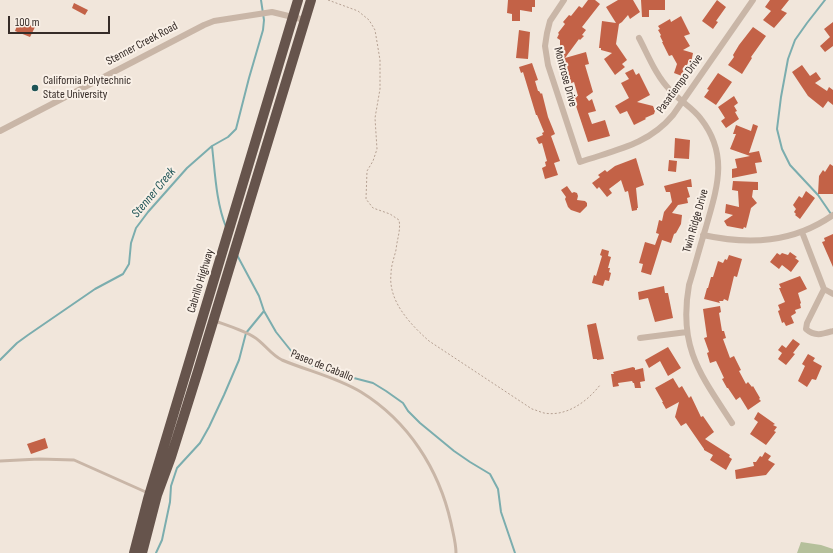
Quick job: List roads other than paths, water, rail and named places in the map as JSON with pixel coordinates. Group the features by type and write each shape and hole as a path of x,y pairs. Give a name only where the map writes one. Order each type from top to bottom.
{"highway":[{"name":"Cabrillo Highway","path":"134,553 149,494 298,0"},
{"name":"Cabrillo Highway","path":"142,553 158,495 311,0"}],"street":[{"name":"Montrose Drive","path":"564,0 550,21 545,46 548,65 580,162"},
{"name":"Pasatiempo Drive","path":"580,162 633,144 651,136 666,122 682,101 749,1"},
{"name":"Stenner Creek Road","path":"0,131 200,26 214,21 272,12 305,20"},
{"name":"Twin Ridge Drive","path":"639,38 662,80 671,91 694,111 707,128 712,138 718,158 717,190 689,285 685,316 692,354 698,369 732,423"},
{"path":"704,235 733,241 756,241 783,238 802,232 833,215"},
{"path":"802,232 824,289 833,294"},
{"path":"824,289 807,323 806,329 810,333 819,335 833,331"},
{"path":"640,338 687,332"}],"lane":[{"name":"Paseo de Caballo","path":"213,321 254,336 281,359 328,376 360,391 392,415 418,446 429,463 441,489 448,511 456,553"},
{"path":"0,461 39,459 74,460 149,494"}],"waterway":[{"name":"Stenner Creek","path":"0,360 17,343 28,335 95,289 123,274 129,264 131,243 136,228 148,212 187,168 212,146 228,137 236,129 263,30 264,20 261,0"},
{"path":"825,0 795,40 788,59 777,129 782,149 790,165 818,195 831,214"},
{"path":"212,146 218,197 226,227"},
{"path":"237,255 259,296 264,311 276,332 292,352 303,362 327,371 373,383 403,403 408,411 420,423 454,451 490,474 498,489 501,512 515,553"},
{"path":"156,553 162,540 170,502 171,486 177,468 200,443 209,427 239,360 246,333 264,311"}],"place":[{"name":"California Polytechnic State University","path":"35,88"}]}
